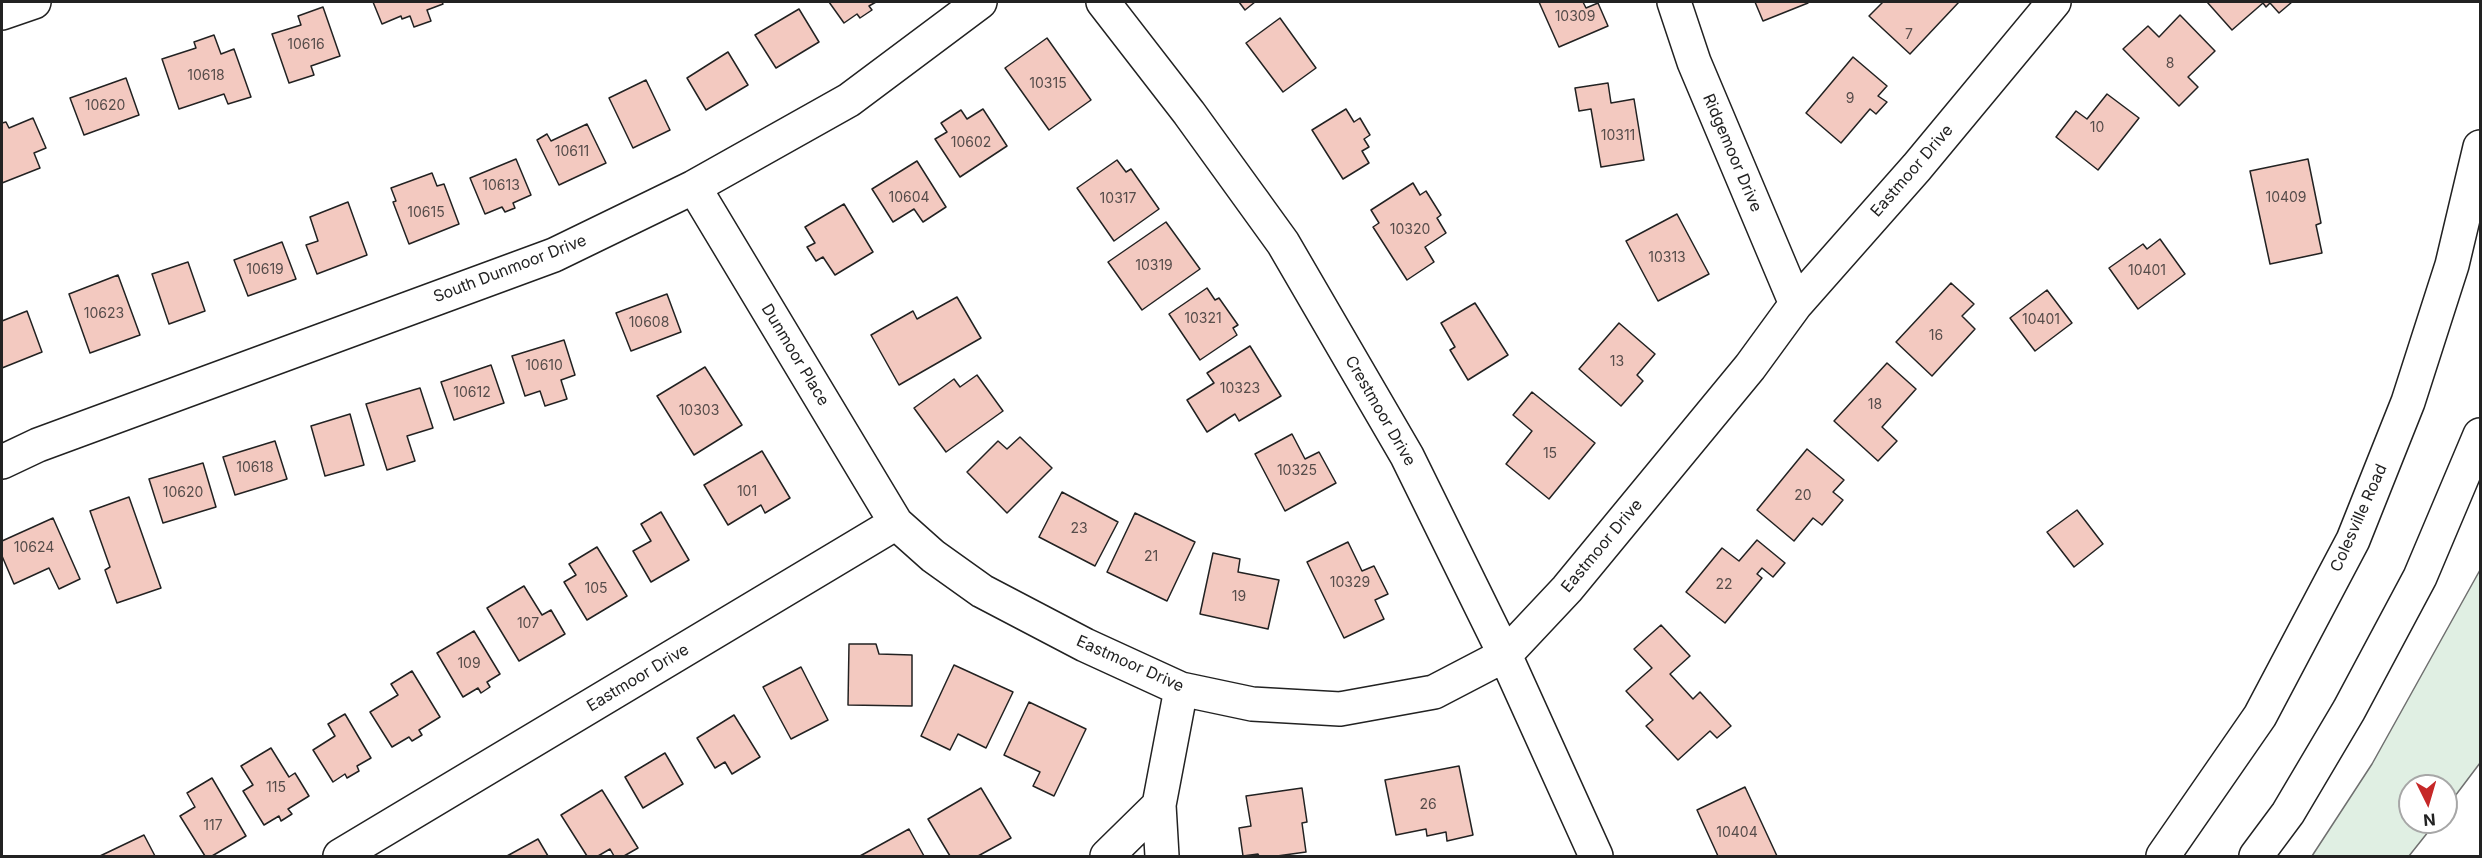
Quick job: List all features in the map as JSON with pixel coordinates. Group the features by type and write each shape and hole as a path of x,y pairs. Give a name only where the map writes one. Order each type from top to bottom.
{"main road":[{"path":"2,13 34,2"},
{"name":"South Dunmoor Drive","path":"2,462 49,440 555,255 694,187 849,100 980,2"},
{"name":"Crestmoor Drive","path":"1103,2 1189,113 1283,243 1407,456 1504,655 1596,856"},
{"name":"Ridgemoor Drive","path":"1674,2 1694,62 1796,304"},
{"name":"Eastmoor Drive","path":"340,856 896,523 933,556 982,591 1085,645 1181,689 1252,704 1340,709 1434,692 1504,655 1567,589 1750,367 1796,304 1924,158 2054,2"},
{"name":"Colesville Road","path":"2163,856 2260,716 2353,540 2408,402 2452,264 2481,147"},
{"name":"Dunmoor Place","path":"694,187 896,523"},
{"path":"2256,856 2301,792 2349,710 2409,598 2481,435"},
{"path":"1162,856 1159,805 1181,689"},
{"path":"1107,856 1159,805"}],"green space":[{"path":"2480,570 2480,763 2458,792 2458,774 2398,774 2398,834 2426,834 2409,856 2312,856 2372,764"}],"building":[{"path":"373,2 442,2 443,4 427,10 431,21 414,27 410,16 402,19 401,16 382,24"},
{"path":"829,2 876,2 869,6 872,10 860,18 857,14 844,23"},
{"path":"1239,2 1255,2 1245,10"},
{"path":"1539,2 1583,2 1586,8 1598,3 1608,26 1559,47"},
{"path":"1755,2 1807,2 1808,3 1763,21"},
{"path":"1883,2 1959,2 1910,54 1869,16"},
{"path":"2207,2 2292,2 2279,13 2270,3 2266,7 2263,3 2232,30"},
{"path":"323,7 340,56 311,66 314,75 289,83 272,34 301,25 298,16"},
{"path":"799,9 819,42 776,68 755,35"},
{"path":"2180,15 2215,51 2188,77 2198,87 2179,106 2123,49 2148,26 2159,37"},
{"path":"1280,18 1316,68 1283,92 1246,43"},
{"path":"214,35 221,54 234,49 251,97 228,104 224,94 179,109 162,59 196,48 194,42"},
{"path":"1047,38 1091,100 1049,130 1005,68"},
{"path":"728,52 748,85 706,110 687,78"},
{"path":"1853,57 1887,86 1878,96 1887,102 1876,114 1870,109 1841,143 1806,113"},
{"path":"126,78 139,115 84,135 70,98"},
{"path":"646,80 670,130 633,148 609,98"},
{"path":"1608,83 1611,103 1634,99 1644,160 1601,167 1591,109 1579,111 1575,88"},
{"path":"2107,94 2139,118 2098,170 2056,137 2076,111 2087,119"},
{"path":"983,109 1007,146 960,177 935,139 947,132 941,123 961,110 967,119"},
{"path":"1346,109 1354,122 1360,118 1370,135 1364,139 1369,147 1362,151 1369,163 1343,179 1312,130"},
{"path":"33,118 46,148 34,153 40,168 2,183 2,123 6,122 9,128"},
{"path":"587,124 606,163 559,185 537,140 547,134 551,141"},
{"path":"516,159 531,195 513,203 515,208 505,212 502,207 485,214 470,178"},
{"path":"2308,159 2321,223 2316,225 2322,253 2270,264 2250,171"},
{"path":"1117,160 1126,172 1131,169 1159,209 1114,241 1077,188"},
{"path":"917,161 946,207 923,222 914,209 893,222 872,189"},
{"path":"432,173 437,186 444,184 459,224 409,244 393,202 396,201 391,188"},
{"path":"1413,183 1420,195 1426,191 1441,215 1437,218 1446,233 1425,247 1434,262 1407,280 1373,227 1379,223 1371,210"},
{"path":"348,202 367,255 317,274 306,245 318,241 310,217"},
{"path":"844,204 873,252 835,275 823,257 816,261 807,247 815,243 805,227"},
{"path":"1677,214 1709,274 1658,301 1626,241"},
{"path":"1166,222 1200,269 1142,310 1108,262"},
{"path":"2160,239 2185,274 2138,309 2109,268 2143,244 2147,249"},
{"path":"282,242 296,279 248,296 234,260"},
{"path":"188,262 205,311 169,324 152,274"},
{"path":"118,275 140,335 90,353 69,294"},
{"path":"1951,283 1974,304 1962,316 1975,329 1932,376 1896,342"},
{"path":"1207,288 1215,300 1219,298 1238,325 1233,328 1237,335 1200,360 1169,314"},
{"path":"2047,290 2072,323 2035,351 2010,318"},
{"path":"667,294 681,332 631,351 616,313"},
{"path":"957,297 981,338 899,385 871,335 913,311 917,319"},
{"path":"1475,303 1508,355 1468,380 1450,350 1455,347 1441,323"},
{"path":"27,311 42,352 2,368 2,321"},
{"path":"1619,323 1655,354 1637,375 1643,381 1621,406 1579,369"},
{"path":"564,340 575,375 561,380 567,399 545,406 540,391 525,396 512,356"},
{"path":"1250,346 1281,396 1239,421 1235,414 1207,432 1187,400 1214,383 1207,373"},
{"path":"1887,363 1916,389 1882,427 1897,441 1878,461 1834,421"},
{"path":"491,365 504,403 454,420 441,382"},
{"path":"705,367 742,425 694,455 657,396"},
{"path":"977,375 1003,411 946,452 914,408 954,379 960,387"},
{"path":"420,388 433,428 407,436 415,461 387,470 366,404"},
{"path":"1532,392 1595,443 1549,499 1506,464 1532,431 1513,415"},
{"path":"350,414 364,465 325,476 311,426"},
{"path":"1292,434 1305,459 1319,452 1336,483 1285,511 1255,454"},
{"path":"1020,437 1052,468 1007,513 967,472 998,441 1007,449"},
{"path":"275,441 287,479 235,495 223,457"},
{"path":"1807,449 1844,480 1833,492 1843,500 1822,525 1813,518 1794,541 1757,510"},
{"path":"762,451 790,498 765,513 761,505 728,525 704,485"},
{"path":"203,463 216,507 163,523 149,479"},
{"path":"1062,492 1118,522 1095,566 1039,537"},
{"path":"129,497 161,588 117,603 105,570 110,567 90,511"},
{"path":"2077,510 2103,544 2074,567 2047,532"},
{"path":"661,512 689,560 651,582 633,551 651,541 641,524"},
{"path":"1135,513 1195,542 1167,601 1107,572"},
{"path":"53,518 80,579 59,589 49,568 14,584 2,556 2,541"},
{"path":"1757,540 1785,563 1773,577 1762,568 1757,574 1762,578 1725,623 1686,592 1722,548 1739,561"},
{"path":"1348,542 1362,571 1374,566 1388,594 1375,600 1384,619 1344,638 1307,562"},
{"path":"597,547 627,596 587,620 564,582 576,575 569,564"},
{"path":"1213,553 1240,559 1238,572 1279,580 1268,629 1200,614"},
{"path":"524,586 542,615 551,610 565,634 519,661 487,608"},
{"path":"1661,625 1690,656 1670,674 1693,699 1700,692 1731,726 1717,738 1710,731 1678,760 1646,726 1653,720 1626,691 1652,668 1634,649"},
{"path":"474,631 500,674 487,682 490,687 481,693 478,688 463,697 437,653"},
{"path":"849,644 876,644 879,654 912,655 912,706 848,705"},
{"path":"954,665 1013,692 986,748 958,734 950,750 921,736"},
{"path":"801,667 828,720 791,739 763,687"},
{"path":"412,671 440,717 419,730 422,735 412,741 409,737 392,747 370,712 398,695 391,684"},
{"path":"1029,702 1086,729 1054,796 1033,786 1040,772 1004,755"},
{"path":"345,714 371,758 357,766 359,771 347,778 345,774 333,782 313,750 335,736 328,724"},
{"path":"734,715 760,757 732,774 725,762 715,768 697,738"},
{"path":"271,748 289,777 295,773 309,796 288,809 292,814 281,821 279,816 264,825 243,791 253,785 241,766"},
{"path":"665,753 683,784 643,808 625,777"},
{"path":"1459,766 1473,835 1447,841 1446,832 1427,836 1426,829 1396,835 1385,780"},
{"path":"212,778 246,836 212,856 205,856 180,816 195,807 187,793"},
{"path":"1745,787 1777,856 1718,856 1697,810"},
{"path":"981,788 1011,838 978,856 950,856 928,819"},
{"path":"1302,788 1307,822 1302,823 1306,852 1277,856 1259,856 1258,854 1243,856 1239,828 1251,826 1246,796"},
{"path":"602,790 638,848 624,856 614,856 610,849 598,856 587,856 561,815"},
{"path":"909,829 924,856 860,856"},
{"path":"144,835 155,856 100,856"},
{"path":"538,839 548,856 507,856"}]}
